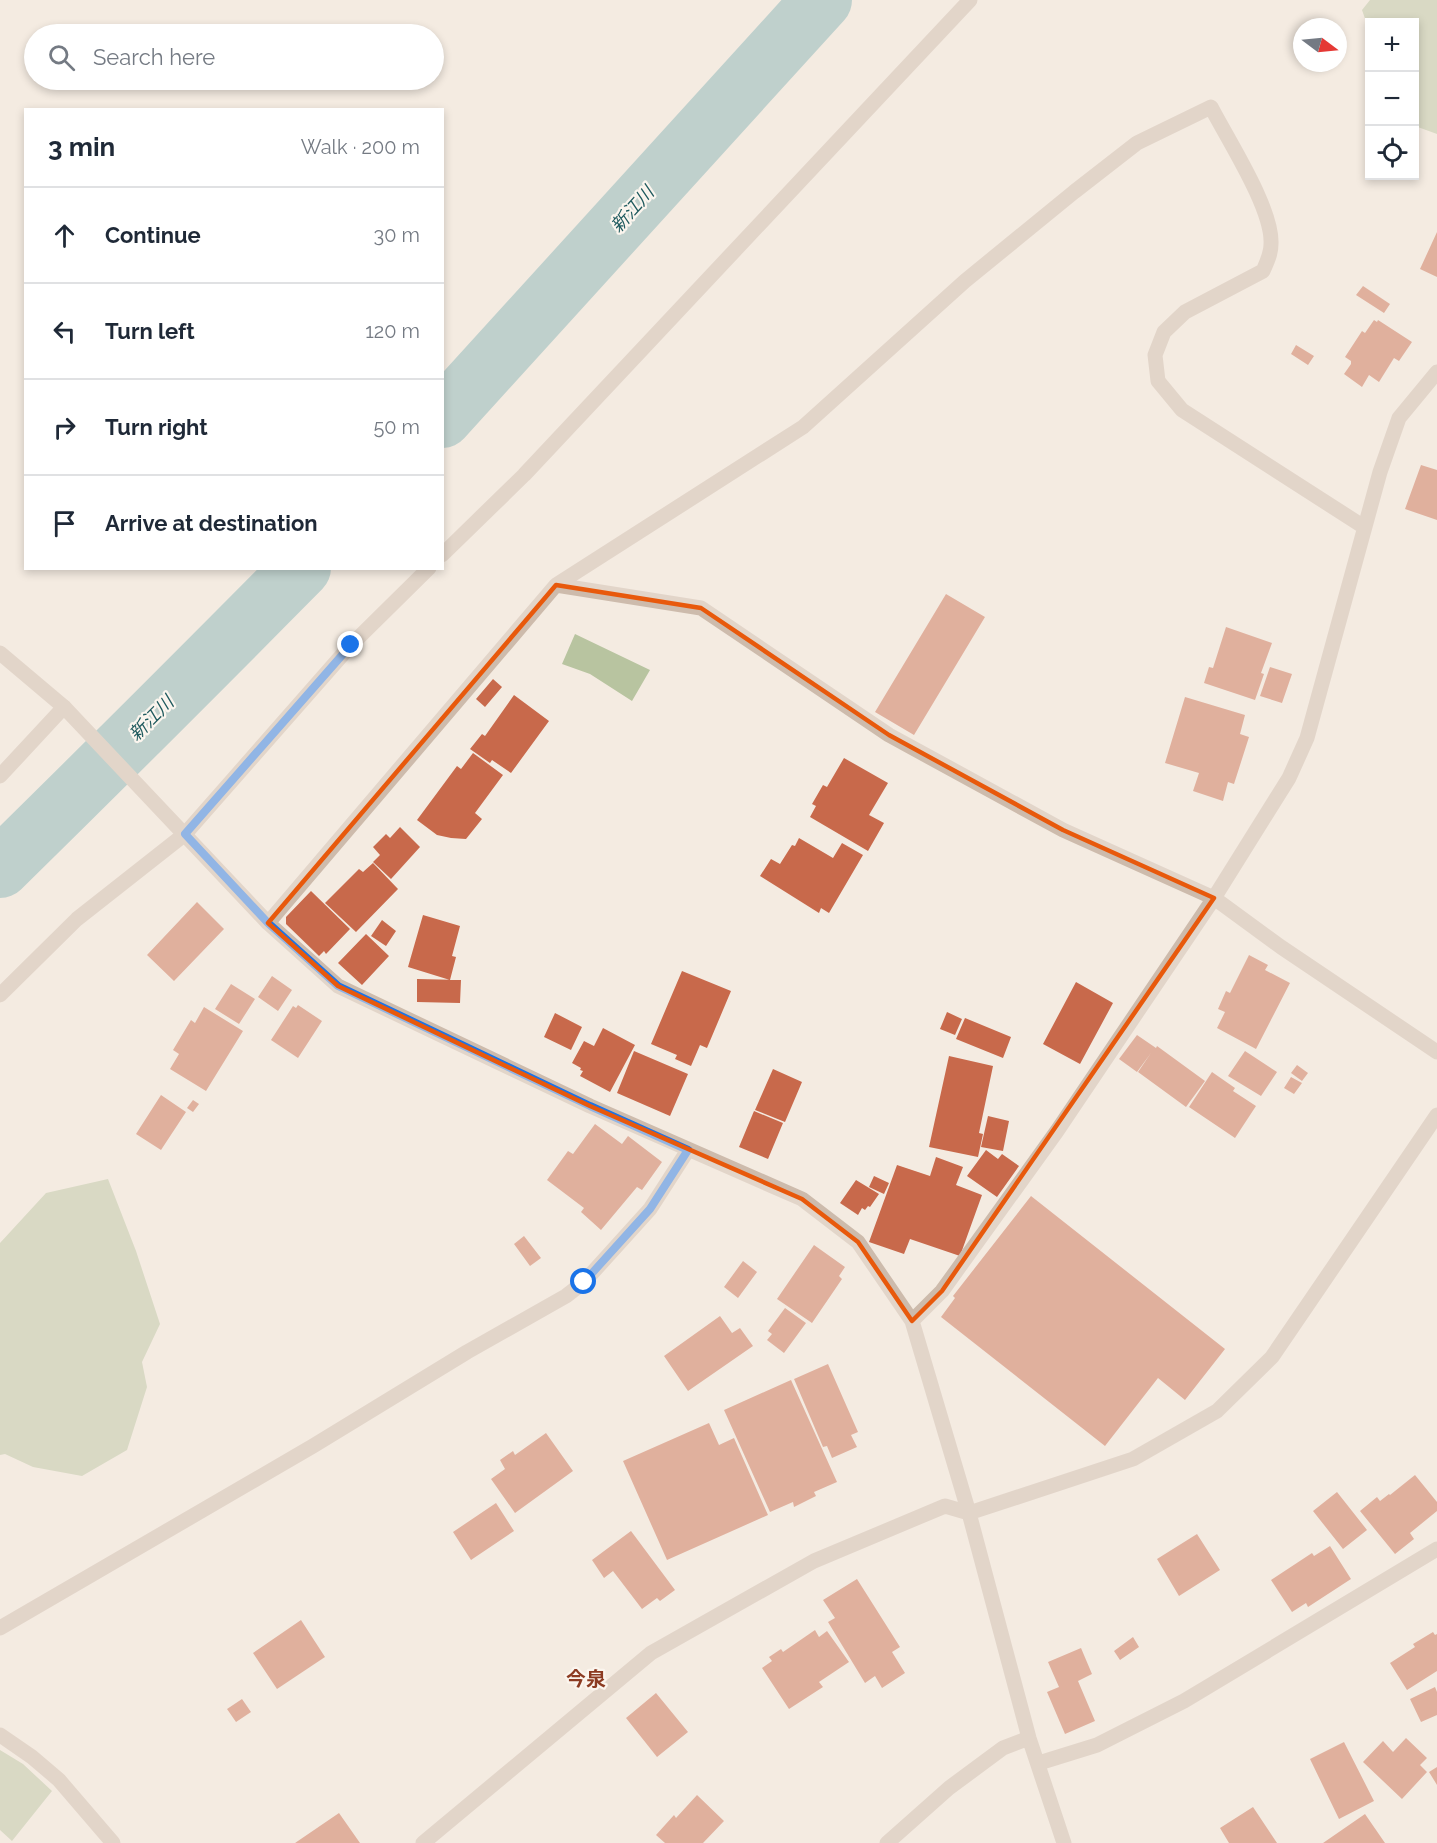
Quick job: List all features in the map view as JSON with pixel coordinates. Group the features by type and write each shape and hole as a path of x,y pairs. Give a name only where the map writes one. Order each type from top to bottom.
{"street":[{"path":"444,553 524,475 970,0"},
{"path":"268,923 556,585 804,427 965,281 1074,192 1137,143 1211,107 1263,206 1271,243 1269,257 1263,271 1185,312 1164,332 1155,355 1158,381 1182,410 1364,527"},
{"path":"912,1321 942,1291 1023,1178 1214,898 1289,778 1307,738 1364,527 1399,418 1437,372"},
{"path":"0,995 77,919 181,830 351,645 427,570"},
{"path":"556,585 701,608 889,735 1063,830 1214,898 1281,947 1437,1052"},
{"path":"0,653 64,707 268,923 338,986 590,1106 802,1199 858,1242 912,1321 969,1513 1029,1738 1064,1843"},
{"path":"0,776 64,707"},
{"path":"423,1843 651,1653 814,1561 945,1506 969,1513 1133,1458 1217,1410 1272,1357 1437,1114"},
{"path":"0,1628 566,1296 584,1282 650,1209 688,1150"},
{"path":"1039,1763 1097,1744 1184,1701 1437,1549"},
{"path":"0,1735 32,1757 59,1780 113,1843"},
{"path":"887,1843 949,1788 1003,1748 1029,1738"}],"highlighted area":[{"path":"556,585 701,608 889,735 1063,830 1214,898 942,1291 912,1321 858,1242 802,1199 590,1106 338,986 268,923"}],"green space":[{"path":"1370,0 1437,0 1437,134 1419,127 1419,18 1365,19 1362,10"},
{"path":"575,634 650,670 632,701 590,674 562,664"},
{"path":"108,1179 136,1251 160,1324 142,1362 147,1387 127,1450 82,1476 33,1467 5,1454 0,1455 0,1243 46,1193"},
{"path":"0,1750 23,1764 52,1791 12,1841 0,1830"}],"building":[{"path":"1437,232 1437,277 1420,269"},
{"path":"1363,286 1390,304 1384,313 1356,295"},
{"path":"1374,320 1377,322 1378,320 1412,342 1399,361 1394,358 1379,382 1369,375 1362,387 1344,374 1351,364 1351,361 1345,357 1362,331 1365,333"},
{"path":"1296,345 1314,356 1308,365 1291,354"},
{"path":"1421,465 1437,470 1437,520 1405,509"},
{"path":"946,594 985,617 914,735 875,712"},
{"path":"1226,627 1272,643 1261,673 1264,674 1255,700 1204,683 1209,667 1213,668"},
{"path":"1270,667 1292,674 1282,703 1260,696"},
{"path":"493,679 502,687 485,707 476,699"},
{"path":"514,695 549,721 511,773 492,760 490,763 470,749 482,734 485,736"},
{"path":"1185,697 1245,715 1240,734 1249,737 1234,784 1228,782 1223,801 1193,791 1199,773 1165,763"},
{"path":"473,753 503,775 475,813 482,819 466,839 437,835 417,820 457,766 461,769"},
{"path":"844,758 888,783 869,815 884,823 868,851 810,817 816,806 812,804 823,785 827,787"},
{"path":"400,827 420,847 391,879 373,862 380,855 373,847 386,834 390,838"},
{"path":"799,838 833,858 842,843 863,855 829,913 821,908 819,913 760,876 771,859 780,864"},
{"path":"373,863 398,889 356,932 325,903 359,869 363,872"},
{"path":"311,891 350,929 326,954 324,951 319,956 286,924 286,917"},
{"path":"197,902 224,929 174,981 147,955"},
{"path":"423,915 460,926 452,956 456,957 450,980 408,967"},
{"path":"382,920 396,931 386,946 371,936"},
{"path":"366,934 389,956 362,985 338,963"},
{"path":"1249,955 1268,965 1265,970 1290,983 1256,1049 1217,1028 1225,1012 1218,1009 1226,991 1230,993"},
{"path":"682,971 731,991 707,1048 700,1045 691,1066 675,1059 677,1055 651,1044"},
{"path":"272,976 292,990 278,1011 258,997"},
{"path":"417,979 461,980 460,1003 417,1002"},
{"path":"1076,982 1113,1003 1080,1064 1043,1044"},
{"path":"231,984 255,999 239,1024 215,1009"},
{"path":"298,1005 322,1021 298,1058 271,1040 293,1006 296,1008"},
{"path":"204,1007 243,1031 206,1091 170,1069 179,1054 173,1050 191,1020 195,1023"},
{"path":"947,1012 962,1019 955,1035 940,1029"},
{"path":"555,1013 582,1027 571,1050 544,1037"},
{"path":"965,1018 1011,1037 1003,1058 956,1039"},
{"path":"603,1028 635,1045 610,1092 580,1076 583,1071 572,1063 584,1041 594,1046"},
{"path":"1137,1035 1156,1048 1157,1046 1205,1081 1186,1107 1138,1072 1151,1053 1137,1072 1119,1059"},
{"path":"634,1051 688,1074 670,1116 617,1093"},
{"path":"1245,1051 1277,1072 1261,1096 1228,1076"},
{"path":"949,1056 993,1066 979,1133 983,1134 978,1157 929,1147"},
{"path":"1297,1065 1308,1073 1302,1081 1291,1073"},
{"path":"773,1069 802,1082 785,1122 755,1110"},
{"path":"1212,1072 1235,1088 1233,1091 1256,1106 1235,1138 1189,1107"},
{"path":"1291,1077 1302,1083 1294,1094 1284,1088"},
{"path":"161,1095 186,1112 161,1150 136,1134"},
{"path":"193,1100 199,1104 193,1112 187,1108"},
{"path":"754,1111 783,1123 768,1159 739,1147"},
{"path":"988,1116 1009,1121 1003,1151 981,1147"},
{"path":"595,1124 622,1144 628,1136 662,1162 642,1190 637,1187 601,1230 581,1212 584,1208 547,1180 568,1151 573,1154"},
{"path":"986,1150 998,1159 1002,1154 1019,1166 997,1197 967,1176"},
{"path":"936,1157 963,1167 956,1185 982,1195 960,1256 910,1239 904,1254 869,1242 897,1165 930,1176"},
{"path":"874,1176 889,1183 884,1194 869,1187"},
{"path":"856,1180 879,1194 870,1207 868,1206 865,1210 862,1208 858,1215 840,1203"},
{"path":"1031,1196 1225,1349 1185,1400 1158,1378 1105,1446 941,1317 955,1298 953,1296"},
{"path":"524,1236 541,1258 530,1266 514,1244"},
{"path":"814,1245 845,1267 839,1276 842,1279 812,1323 777,1299"},
{"path":"743,1261 757,1272 738,1298 724,1287"},
{"path":"785,1308 806,1323 784,1353 767,1340 772,1334 768,1331"},
{"path":"720,1316 732,1333 740,1328 753,1346 688,1391 664,1356"},
{"path":"828,1364 858,1432 851,1435 857,1447 832,1458 827,1446 823,1447 794,1379"},
{"path":"791,1380 837,1482 814,1492 816,1496 794,1507 793,1502 770,1512 724,1410"},
{"path":"709,1423 719,1445 734,1438 768,1515 667,1560 623,1461"},
{"path":"546,1433 573,1471 515,1513 491,1479 505,1469 500,1460 513,1451 515,1455"},
{"path":"1415,1475 1437,1502 1437,1511 1410,1533 1414,1539 1395,1554 1360,1511 1377,1497 1380,1501 1390,1495"},
{"path":"1337,1492 1367,1530 1343,1549 1313,1511"},
{"path":"496,1503 514,1531 471,1560 453,1532"},
{"path":"631,1531 675,1590 660,1601 657,1598 642,1609 613,1571 604,1578 592,1560"},
{"path":"1197,1534 1220,1570 1179,1596 1157,1559"},
{"path":"1330,1546 1351,1579 1308,1607 1306,1603 1292,1612 1271,1580 1312,1553 1314,1556"},
{"path":"857,1579 900,1647 892,1652 905,1673 882,1688 875,1676 865,1683 828,1622 835,1618 823,1600"},
{"path":"301,1620 325,1657 277,1689 253,1653"},
{"path":"815,1630 819,1637 827,1631 849,1662 819,1682 823,1687 789,1709 762,1668 772,1661 769,1657 781,1649 783,1652"},
{"path":"1433,1632 1437,1634 1437,1671 1407,1690 1390,1663 1415,1647 1413,1644"},
{"path":"1133,1637 1139,1647 1120,1660 1114,1651"},
{"path":"1081,1648 1092,1674 1078,1681 1095,1721 1065,1734 1047,1692 1059,1687 1048,1662"},
{"path":"1435,1687 1437,1715 1421,1722 1410,1699"},
{"path":"656,1693 688,1732 657,1757 626,1718"},
{"path":"242,1699 251,1712 236,1722 227,1709"},
{"path":"1406,1738 1427,1758 1420,1765 1427,1772 1402,1799 1363,1762 1383,1741 1393,1752"},
{"path":"1344,1742 1374,1801 1339,1819 1310,1759"},
{"path":"1437,1767 1437,1785 1429,1772"},
{"path":"697,1795 724,1821 703,1843 665,1843 656,1835"},
{"path":"1253,1807 1277,1843 1229,1843 1220,1828"},
{"path":"339,1813 360,1843 295,1843"},
{"path":"1365,1814 1385,1843 1323,1843"}],"waterway":[{"name":"新江川","path":"444,416 822,0"},
{"name":"新江川","path":"0,868 299,570"}],"district":[{"name":"今泉","path":"586,1679"}],"route":[{"path":"351,645 185,834 268,923 338,986 688,1150 650,1209 584,1282"}]}
